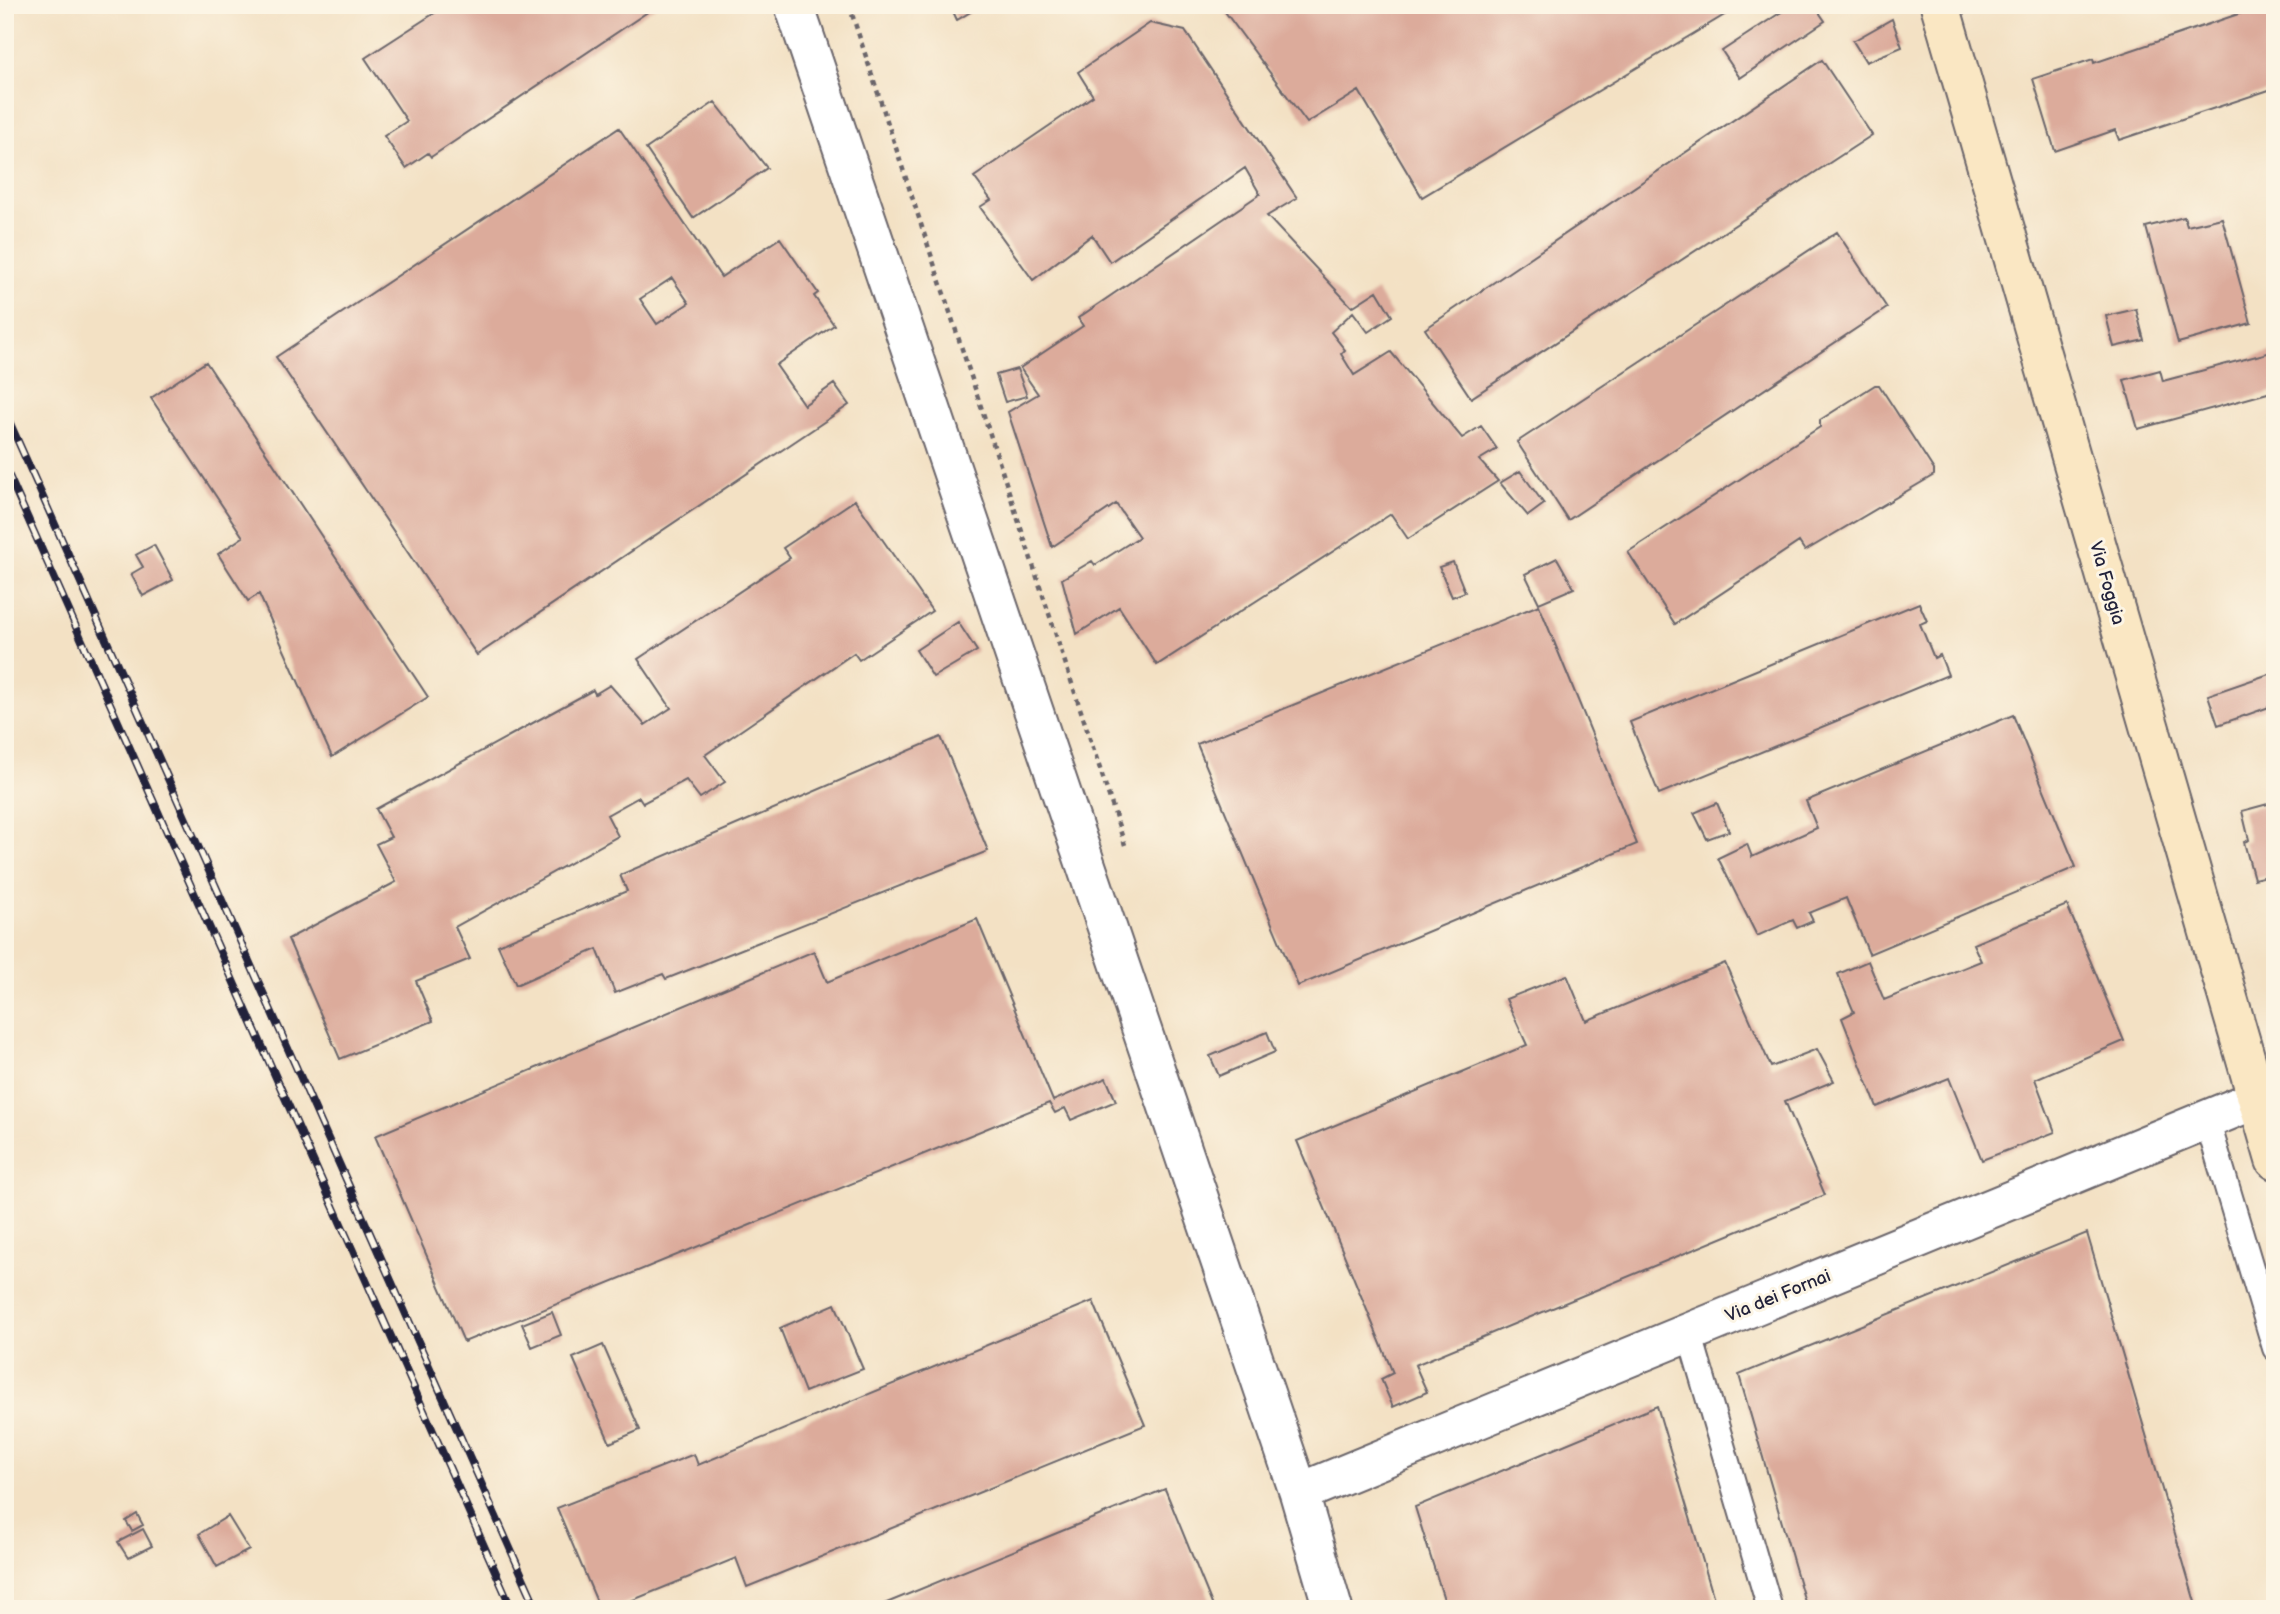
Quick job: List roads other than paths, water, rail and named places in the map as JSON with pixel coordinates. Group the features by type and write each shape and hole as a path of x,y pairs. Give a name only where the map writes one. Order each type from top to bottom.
{"main road":[{"name":"Via Foggia","path":"1940,5 2274,1152"}],"street":[{"path":"794,5 1299,1493 1334,1609"},
{"name":"Via dei Fornai","path":"1299,1493 2258,1099"}],"lane":[{"path":"2207,1119 2275,1348"},
{"path":"1689,1332 1770,1609"}],"railway":[{"path":"5,412 537,1609"},
{"path":"5,467 512,1609"}]}
